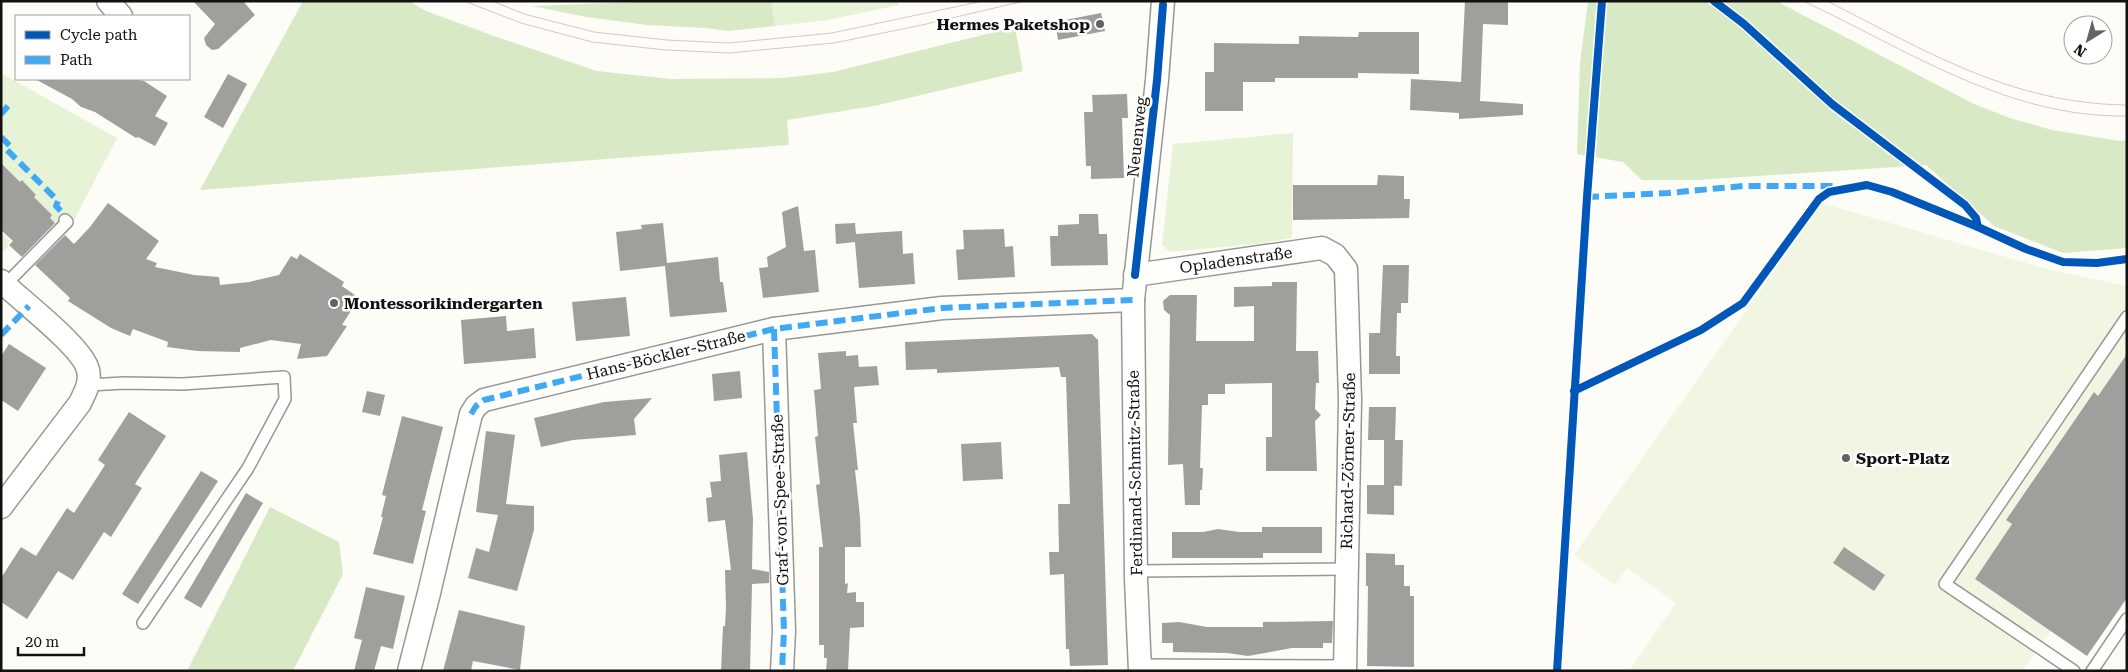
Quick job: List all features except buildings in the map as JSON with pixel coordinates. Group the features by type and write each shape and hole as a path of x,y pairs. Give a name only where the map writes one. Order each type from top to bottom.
{"street":[{"name":"Neuenweg","path":"1135,275 1157,80 1168,2"},
{"name":"Opladenstraße","path":"1135,275 1322,248 1335,255"},
{"name":"Richard-Zörner-Straße","path":"1335,255 1346,269 1349,327 1345,668"},
{"name":"Ferdinand-Schmitz-Straße","path":"1135,275 1133,300 1136,571 1140,668"},
{"path":"1,507 80,403 89,385 88,369 78,353 3,283"},
{"name":"Hans-Böckler-Straße","path":"409,671 471,414 476,406 484,400 774,329 942,308 1133,300"},
{"name":"Graf-von-Spee-Straße","path":"774,329 784,631 782,671"}],"lane":[{"path":"3,283 67,222 65,220"},
{"path":"2074,671 1945,584 2127,316"},
{"path":"89,385 124,383 183,384 284,377 285,399 248,468 143,623"},
{"path":"1136,571 1347,570"},
{"path":"2092,671 2127,620"},
{"path":"1140,668 1345,668"}],"green space":[{"path":"303,1 409,1 426,11 597,71 671,79 782,78 833,72 1015,27 1023,71 874,106 787,120 789,145 200,190"},
{"path":"667,1 771,1 775,26 728,31 647,25 586,17 532,6"},
{"path":"771,1 898,1 899,5 828,20 775,26"},
{"path":"1588,1 1776,1 1974,104 2010,118 2052,130 2120,141 2127,140 2127,248 2063,253 1994,226 1926,165 1698,180 1642,180 1623,162 1577,154 1580,63"},
{"path":"1,73 117,138 74,220 67,214 57,225 50,218 52,215 34,197 36,195 23,181 20,182 1,163"},
{"path":"1293,133 1292,238 1256,244 1170,252 1162,245 1173,144"},
{"name":"Sport-Platz","path":"1822,203 2050,270 2127,286 2127,354 2098,396 2093,393 2006,520 2012,524 1975,579 2051,631 2022,671 1629,671 1676,603 1627,568 1615,585 1574,555"},
{"path":"1,232 10,241 7,244 9,246 1,254"},
{"path":"270,507 339,542 343,574 293,671 187,671"}],"tram line":[{"path":"464,1 521,23 592,42 666,50 729,53 834,43 1024,1"},
{"path":"492,1 524,14 594,32 667,40 729,43 832,33 983,1"},
{"path":"1803,1 1959,78 1999,93 2041,106 2083,114 2127,116"},
{"path":"1827,1 1935,56 2008,85 2046,95 2085,102 2127,105"}],"marked path":[{"path":"1,114 8,106"},
{"path":"1,137 10,146 7,150 58,201 56,206 63,213"},
{"path":"1587,197 1668,193 1743,186 1837,186"},
{"path":"471,414 476,406 484,400 774,329 942,308 1133,300"},
{"path":"1,335 29,306"},
{"path":"774,329 784,631 782,671"}],"cycle path":[{"path":"1557,671 1587,197 1602,1"},
{"path":"1714,1 1744,24 1832,104 1965,205 1976,218 1978,227"},
{"path":"1135,275 1157,80 1163,5"},
{"path":"1574,391 1701,330 1743,303 1819,199 1829,192 1867,185 1892,192 2026,249 2063,262 2097,263 2127,259"}],"place":[{"name":"Hermes Paketshop","path":"1100,24"},
{"name":"Montessorikindergarten","path":"334,303"},
{"name":"Sport-Platz","path":"1846,458"}]}
